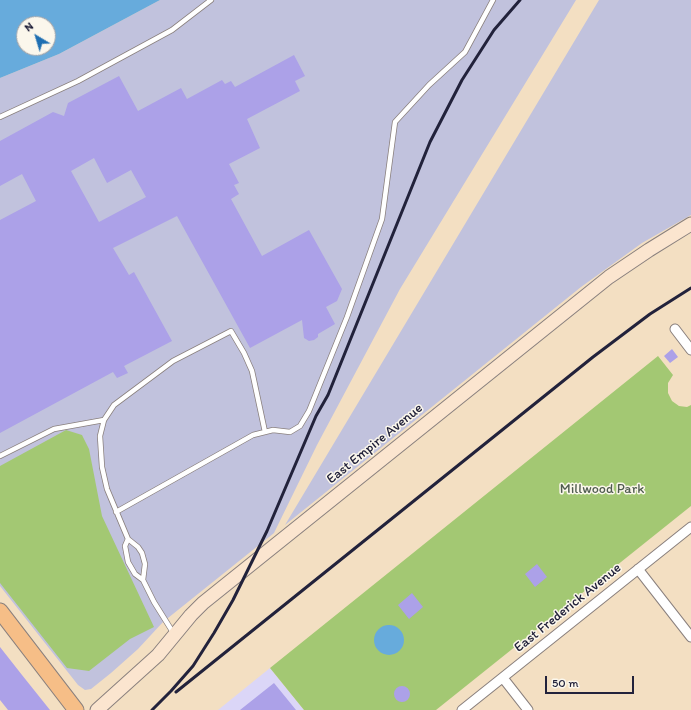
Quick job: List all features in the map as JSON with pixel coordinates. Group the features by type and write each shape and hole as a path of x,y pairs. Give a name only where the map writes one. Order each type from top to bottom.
{"main road":[{"path":"0,611 76,710"}],"street":[{"name":"East Empire Avenue","path":"97,710 151,662 191,615 206,600 609,277 691,224"},
{"path":"675,330 691,350"},
{"name":"East Frederick Avenue","path":"462,710 691,527"},
{"path":"638,569 691,638"},
{"path":"503,678 528,710"}],"lane":[{"path":"0,117 78,81 172,30 210,0"},
{"path":"116,512 253,435 273,430 290,432 300,426 308,411 347,317 382,218 395,122 429,85 465,52 492,0"},
{"path":"143,580 145,564 142,553 138,547 128,539 107,489 102,467 100,436 104,420 114,405 173,361 231,331 244,352 252,371 265,432"},
{"path":"0,456 54,429 104,420"},
{"path":"128,539 125,546 128,562 135,574 143,580 154,602 175,635"}],"shaded area":[{"path":"160,0 576,0 400,289 317,445 274,533 163,622 138,649 111,673 91,689 85,690 78,685 0,586 0,78 59,54"},
{"path":"599,0 691,0 691,215 642,243 581,287 285,525"},
{"path":"270,668 304,710 218,710"}],"green space":[{"name":"Millwood Park","path":"658,356 673,375 668,383 668,393 672,401 679,406 687,407 691,405 691,506 436,710 304,710 270,668"},
{"path":"66,430 82,435 89,449 102,516 154,627 130,639 89,671 67,668 0,583 0,466"}],"water":[{"path":"0,0 160,0 56,55 56,16 16,16 16,56 54,56 0,78"},
{"path":"389,625 400,629 404,640 400,651 389,655 378,651 374,640 378,629"}],"building":[{"path":"294,55 305,76 295,81 300,91 247,119 260,148 229,164 239,183 234,185 239,194 231,199 262,256 309,230 342,289 337,301 326,307 335,324 318,334 318,337 314,340 309,341 304,338 302,320 250,348 177,216 113,248 129,275 134,272 172,341 124,366 128,373 117,378 113,372 0,433 0,220 36,201 22,174 0,186 0,141 53,112 64,116 68,103 119,76 138,111 181,88 187,99 222,80 225,84 231,81 235,87","holes":["94,158 107,183 131,170 146,197 99,222 71,171"]},
{"path":"672,349 678,357 670,363 664,356"},
{"path":"537,564 547,577 535,587 525,574"},
{"path":"412,593 423,607 409,619 398,605"},
{"path":"0,647 50,710 8,710 0,700"},
{"path":"274,683 296,710 240,710"},
{"path":"402,686 409,691 410,694 405,701 402,702 395,697 394,694 399,687"}],"railway":[{"path":"152,710 193,666 233,600 267,531 316,416 328,395 430,142 462,80 494,30 520,0"},
{"path":"176,692 593,357 650,314 691,288"}]}
